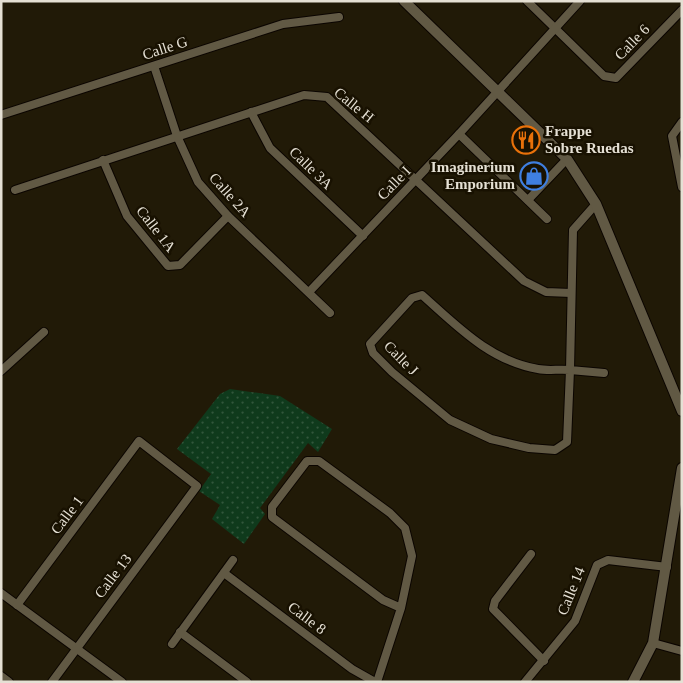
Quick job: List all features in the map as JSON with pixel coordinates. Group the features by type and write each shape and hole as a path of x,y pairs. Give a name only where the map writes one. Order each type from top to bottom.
{"street":[{"path":"404,1 498,90 567,159 596,204 682,411"},
{"path":"526,1 554,28"},
{"name":"Calle I","path":"308,292 417,179 580,1"},
{"name":"Calle 6","path":"554,28 604,76 616,78 682,10"},
{"name":"Calle G","path":"1,115 283,24 339,17"},
{"name":"Calle 2A","path":"154,66 177,136 198,182 228,216 330,313"},
{"name":"Calle H","path":"15,190 304,95 327,97 417,179 524,281 546,292 571,293"},
{"name":"Calle 3A","path":"251,112 270,148 363,236"},
{"path":"682,122 672,136 682,187"},
{"path":"459,134 547,219"},
{"path":"528,200 567,159"},
{"name":"Calle 1A","path":"103,160 127,216 168,266 180,265 228,216"},
{"name":"Calle J","path":"596,204 573,230 570,370 567,442 555,450 529,448 490,439 450,420 392,372 373,353 370,344 412,298 422,295 473,340 501,358 539,369 570,370 604,373"},
{"path":"1,371 44,332"},
{"name":"Calle 1","path":"17,605 138,441 197,486"},
{"path":"376,682 401,608 412,556 405,528 390,512 319,461 307,461 272,507 272,517 383,600 401,608"},
{"path":"633,682 653,643 678,519 682,468"},
{"name":"Calle 13","path":"52,682 197,486"},
{"path":"531,554 495,601 493,609 544,661"},
{"path":"172,644 233,560"},
{"name":"Calle 14","path":"526,682 576,621 597,565 608,560 667,567"},
{"name":"Calle 8","path":"224,573 352,669 376,682"},
{"path":"1,593 122,682"},
{"path":"180,632 247,682"},
{"path":"653,643 682,652"},
{"path":"1,676 9,682"}],"green space":[{"path":"230,389 280,396 332,429 318,452 308,443 260,508 265,514 244,544 212,519 220,505 199,491 211,474 177,449 220,394"}],"place":[{"name":"Frappe Sobre Ruedas","path":"526,140"},
{"name":"Imaginerium Emporium","path":"534,176"}]}
